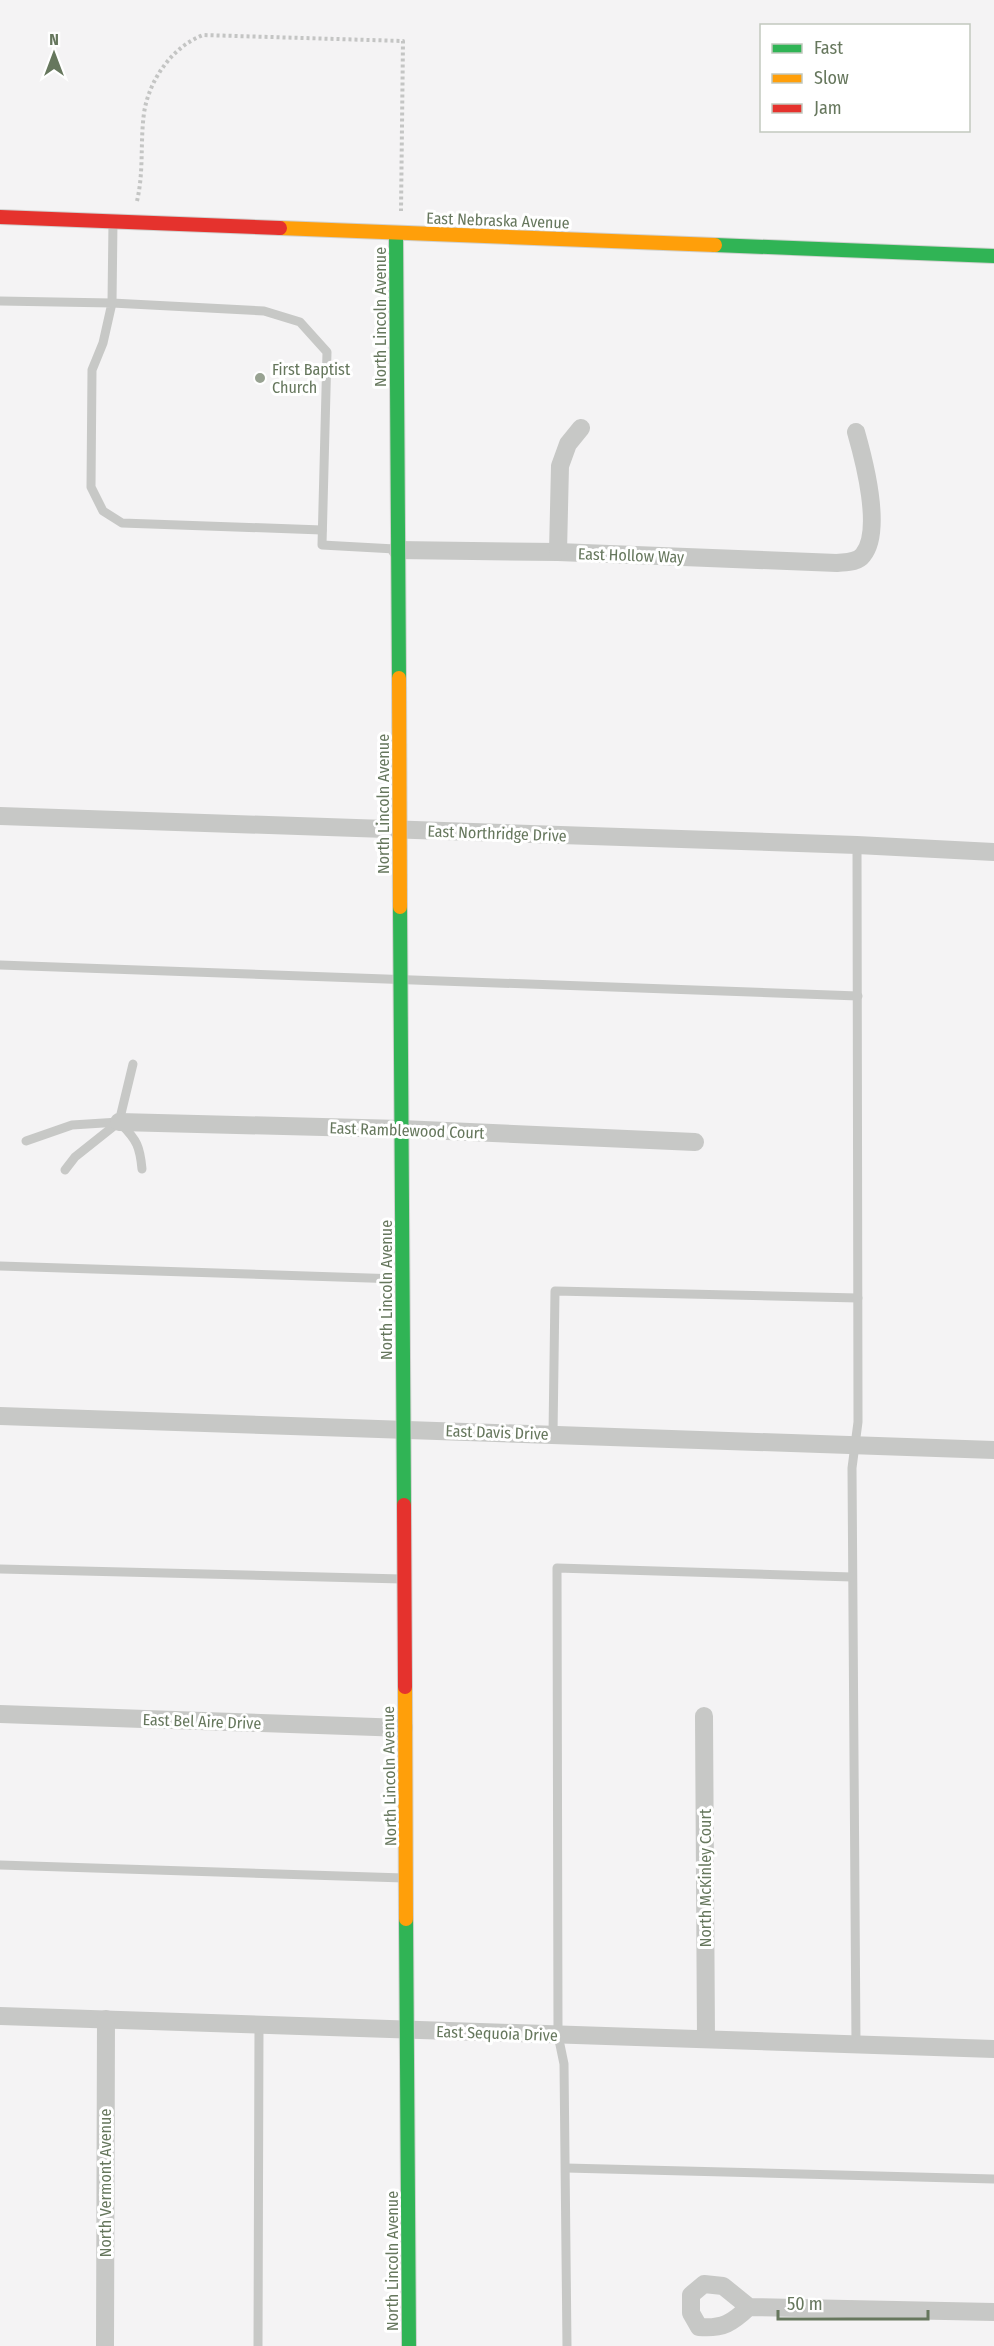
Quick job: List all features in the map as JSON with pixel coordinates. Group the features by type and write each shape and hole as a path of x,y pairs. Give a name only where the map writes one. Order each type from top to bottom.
{"street":[{"name":"East Nebraska Avenue","path":"0,217 994,256"},
{"name":"North Lincoln Avenue","path":"398,233 397,550 409,2346"},
{"path":"558,552 560,466 568,444 581,428"},
{"name":"East Hollow Way","path":"397,550 558,552 853,562 862,557 869,546 872,507 867,473 856,432"},
{"name":"East Northridge Drive","path":"0,816 857,845 994,852"},
{"name":"East Ramblewood Court","path":"119,1122 401,1129 695,1142"},
{"name":"East Davis Drive","path":"0,1416 994,1450"},
{"name":"East Bel Aire Drive","path":"0,1714 404,1728"},
{"name":"North McKinley Court","path":"704,1716 706,2039"},
{"name":"East Sequoia Drive","path":"0,2016 994,2049"},
{"name":"North Vermont Avenue","path":"105,2346 106,2019"},
{"path":"748,2307 994,2312"}],"lane":[{"path":"113,222 112,303 103,343 92,370 91,487 103,511 122,523 322,530"},
{"path":"0,301 112,303 264,311 300,322 327,352 322,544 397,550"},
{"path":"856,2044 852,1468 858,1422 857,845"},
{"path":"0,965 858,996"},
{"path":"65,1170 75,1157 119,1122 133,1064"},
{"path":"26,1141 72,1125 119,1122 132,1135 141,1149 142,1169"},
{"path":"0,1266 403,1280"},
{"path":"553,1434 555,1290 858,1299"},
{"path":"567,2346 564,2064 558,2035 557,1568 852,1577"},
{"path":"0,1569 405,1579"},
{"path":"0,1865 407,1878"},
{"path":"258,2346 259,2025"},
{"path":"566,2168 994,2179"}],"path":[{"path":"132,222 142,176 146,102 162,69 177,48 203,34 403,41 398,233"}],"traffic: fast":[{"path":"396,233 399,678"},
{"path":"715,245 994,256"},
{"path":"400,907 404,1505"},
{"path":"406,1919 409,2346"}],"traffic: slow":[{"path":"280,228 715,245"},
{"path":"399,678 400,907"},
{"path":"405,1687 406,1919"}],"traffic: jam":[{"path":"0,217 280,228"},
{"path":"404,1505 405,1687"}],"place":[{"name":"First Baptist Church","path":"260,378"}]}
